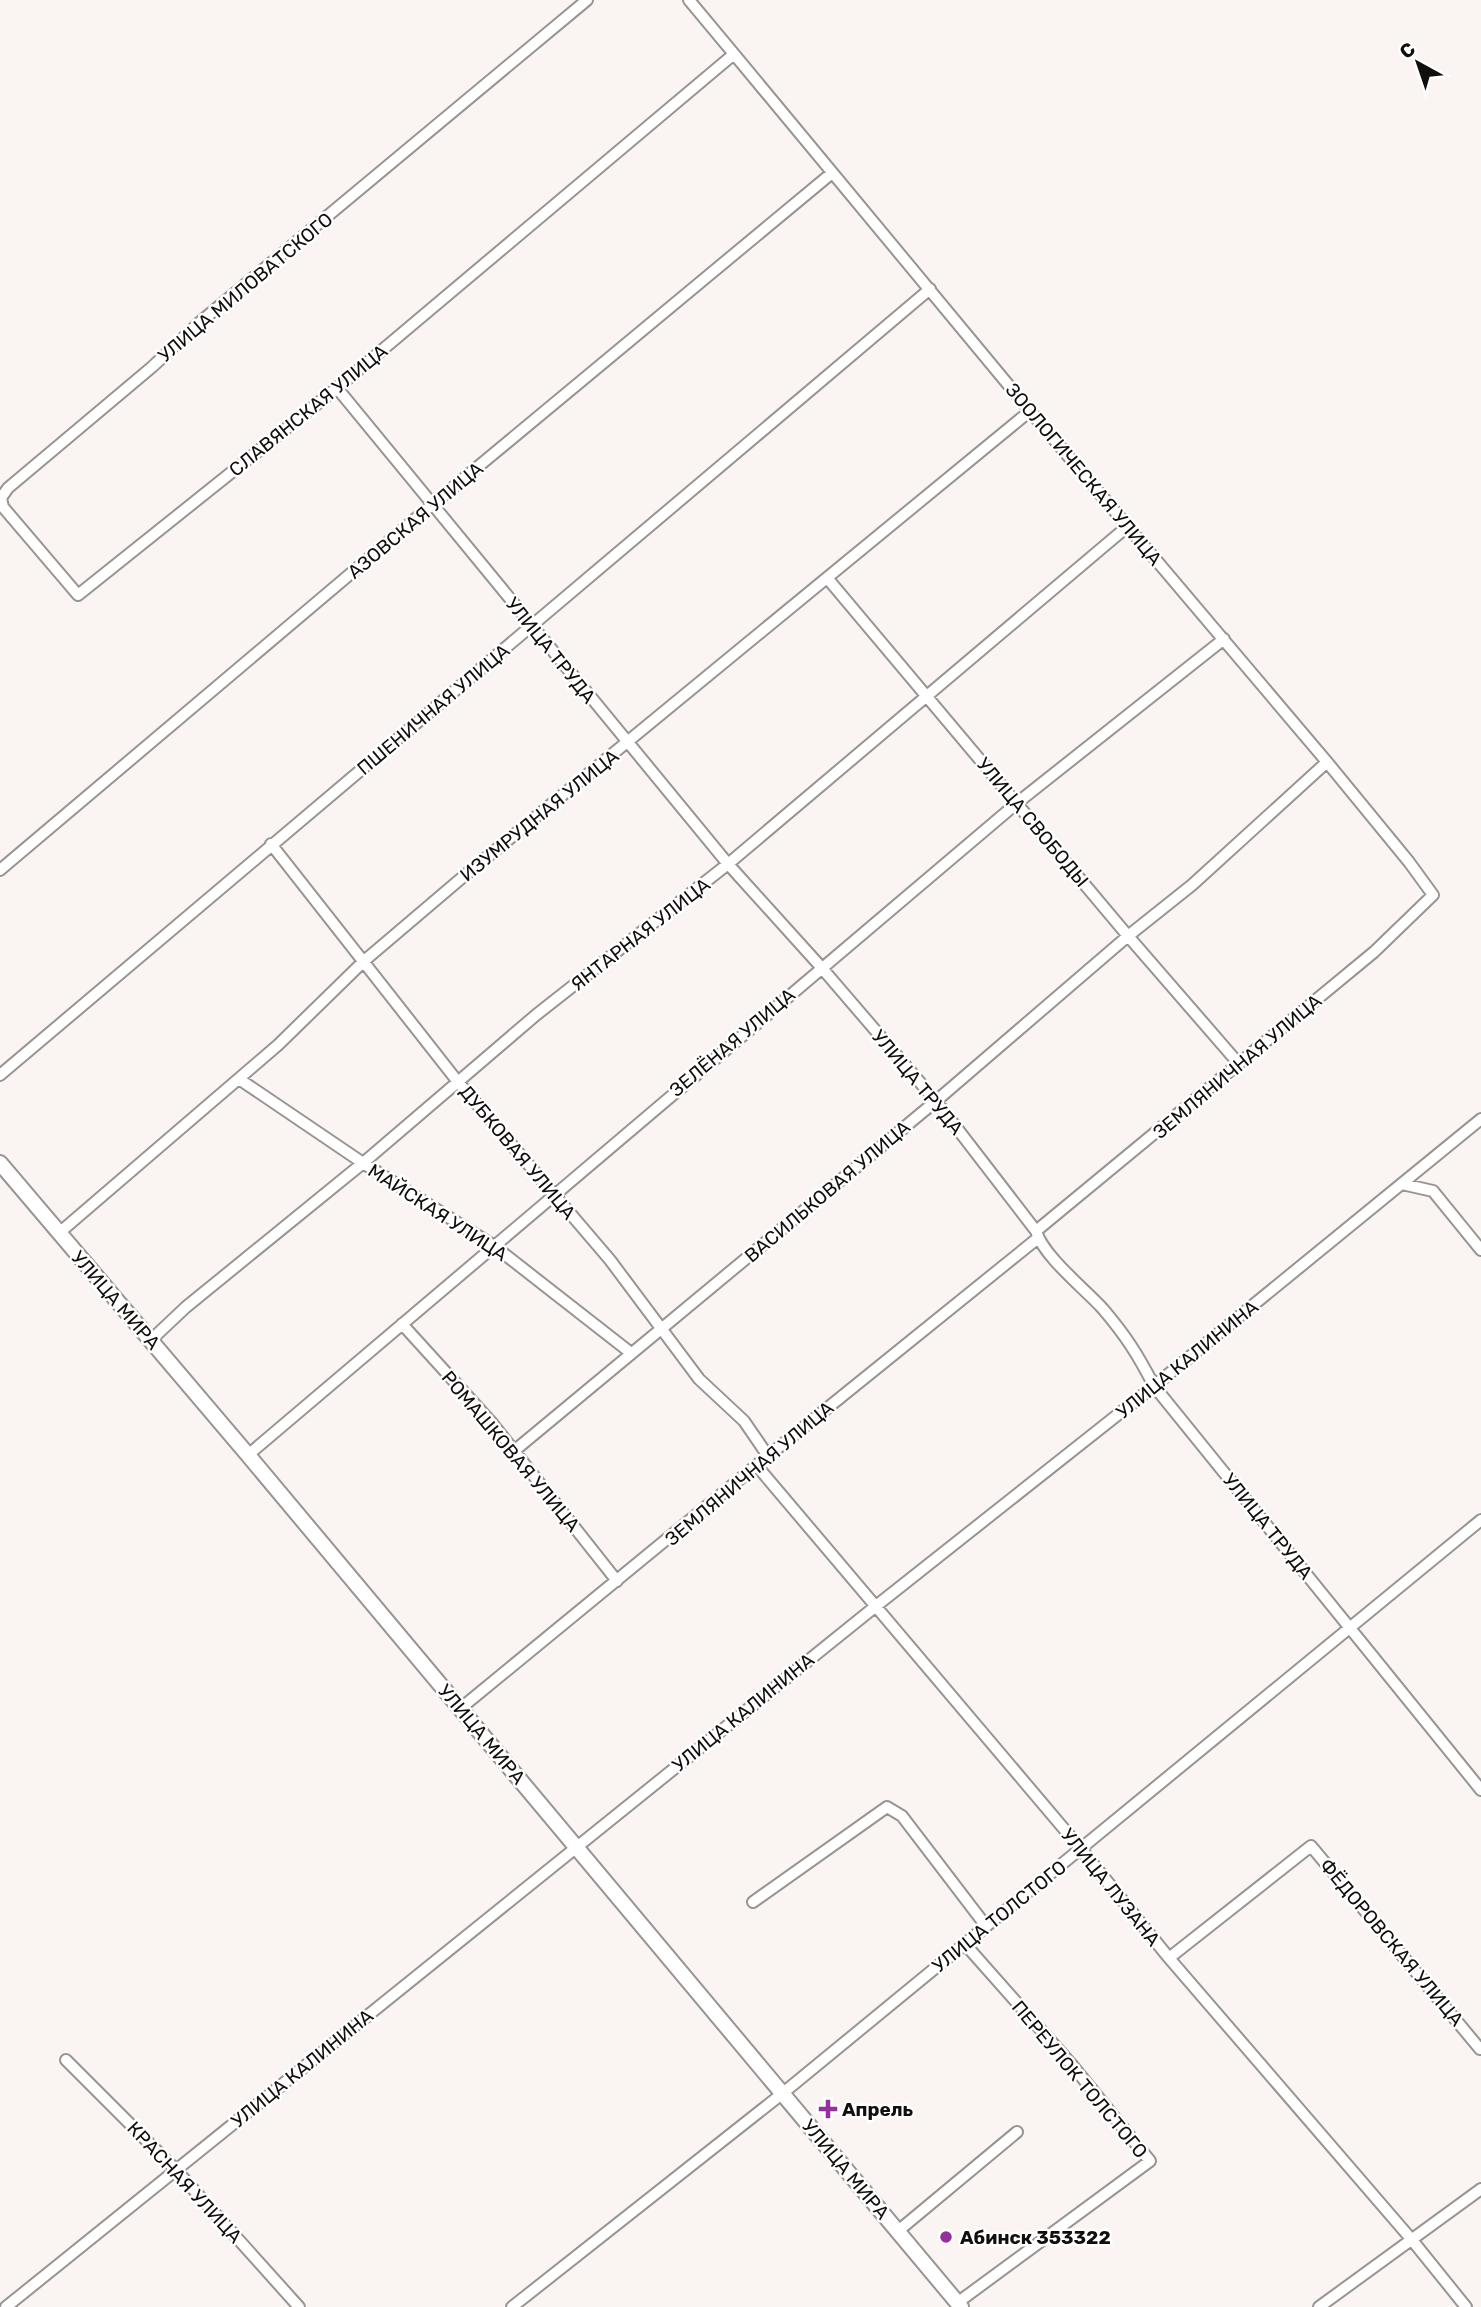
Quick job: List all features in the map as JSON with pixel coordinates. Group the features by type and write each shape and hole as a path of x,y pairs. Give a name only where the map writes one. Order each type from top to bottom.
{"main road":[{"name":"УЛИЦА МИРА","path":"0,1163 461,1708 959,2305"}],"street":[{"name":"УЛИЦА МИЛОВАТСКОГО","path":"78,595 2,508 1,498 8,488 152,367 198,323 587,0"},
{"name":"ЗООЛОГИЧЕСКАЯ УЛИЦА","path":"690,0 1030,411 1327,762 1433,895"},
{"name":"СЛАВЯНСКАЯ УЛИЦА","path":"78,595 337,388 734,54"},
{"name":"АЗОВСКАЯ УЛИЦА","path":"0,870 832,173"},
{"name":"ПШЕНИЧНАЯ УЛИЦА","path":"0,1075 930,289"},
{"name":"УЛИЦА ТРУДА","path":"337,388 728,864 936,1101 1037,1234 1046,1251 1132,1344 1154,1386 1481,1790"},
{"name":"ИЗУМРУДНАЯ УЛИЦА","path":"59,1233 278,1045 364,961 464,876 1030,411"},
{"name":"ЯНТАРНАЯ УЛИЦА","path":"151,1340 186,1307 363,1163 536,1015 728,864 1128,526"},
{"name":"УЛИЦА СВОБОДЫ","path":"828,579 1239,1064"},
{"name":"ЗЕЛЁНАЯ УЛИЦА","path":"248,1455 1017,803 1224,639"},
{"name":"ВАСИЛЬКОВАЯ УЛИЦА","path":"514,1451 1192,885 1327,762"},
{"name":"ДУБКОВАЯ УЛИЦА","path":"271,844 458,1082 610,1260 699,1379 744,1421 768,1455"},
{"name":"ЗЕМЛЯНИЧНАЯ УЛИЦА","path":"461,1708 1037,1234 1374,952 1433,895"},
{"name":"МАЙСКАЯ УЛИЦА","path":"239,1079 363,1163 494,1246 631,1353"},
{"name":"УЛИЦА КАЛИНИНА","path":"6,2307 876,1606 1154,1386 1481,1119"},
{"path":"1402,1184 1433,1191 1481,1250"},
{"name":"РОМАШКОВАЯ УЛИЦА","path":"402,1324 492,1423 617,1581"},
{"name":"УЛИЦА ЛУЗАНА","path":"757,1466 1081,1849 1169,1958 1412,2240 1466,2307"},
{"name":"УЛИЦА ТОЛСТОГО","path":"512,2307 783,2093 1481,1520"},
{"path":"753,1902 887,1807 902,1816 986,1926"},
{"name":"ФЁДОРОВСКАЯ УЛИЦА","path":"1169,1958 1311,1846 1480,2049"},
{"name":"ПЕРЕУЛОК ТОЛСТОГО","path":"959,2305 1150,2161 1072,2065 964,1943"},
{"name":"КРАСНАЯ УЛИЦА","path":"66,2060 176,2169 299,2307"},
{"path":"898,2231 1017,2132"},
{"path":"1319,2307 1481,2189"}],"place":[{"name":"Апрель","path":"828,2109"},
{"name":"Абинск 353322","path":"946,2237"}]}
